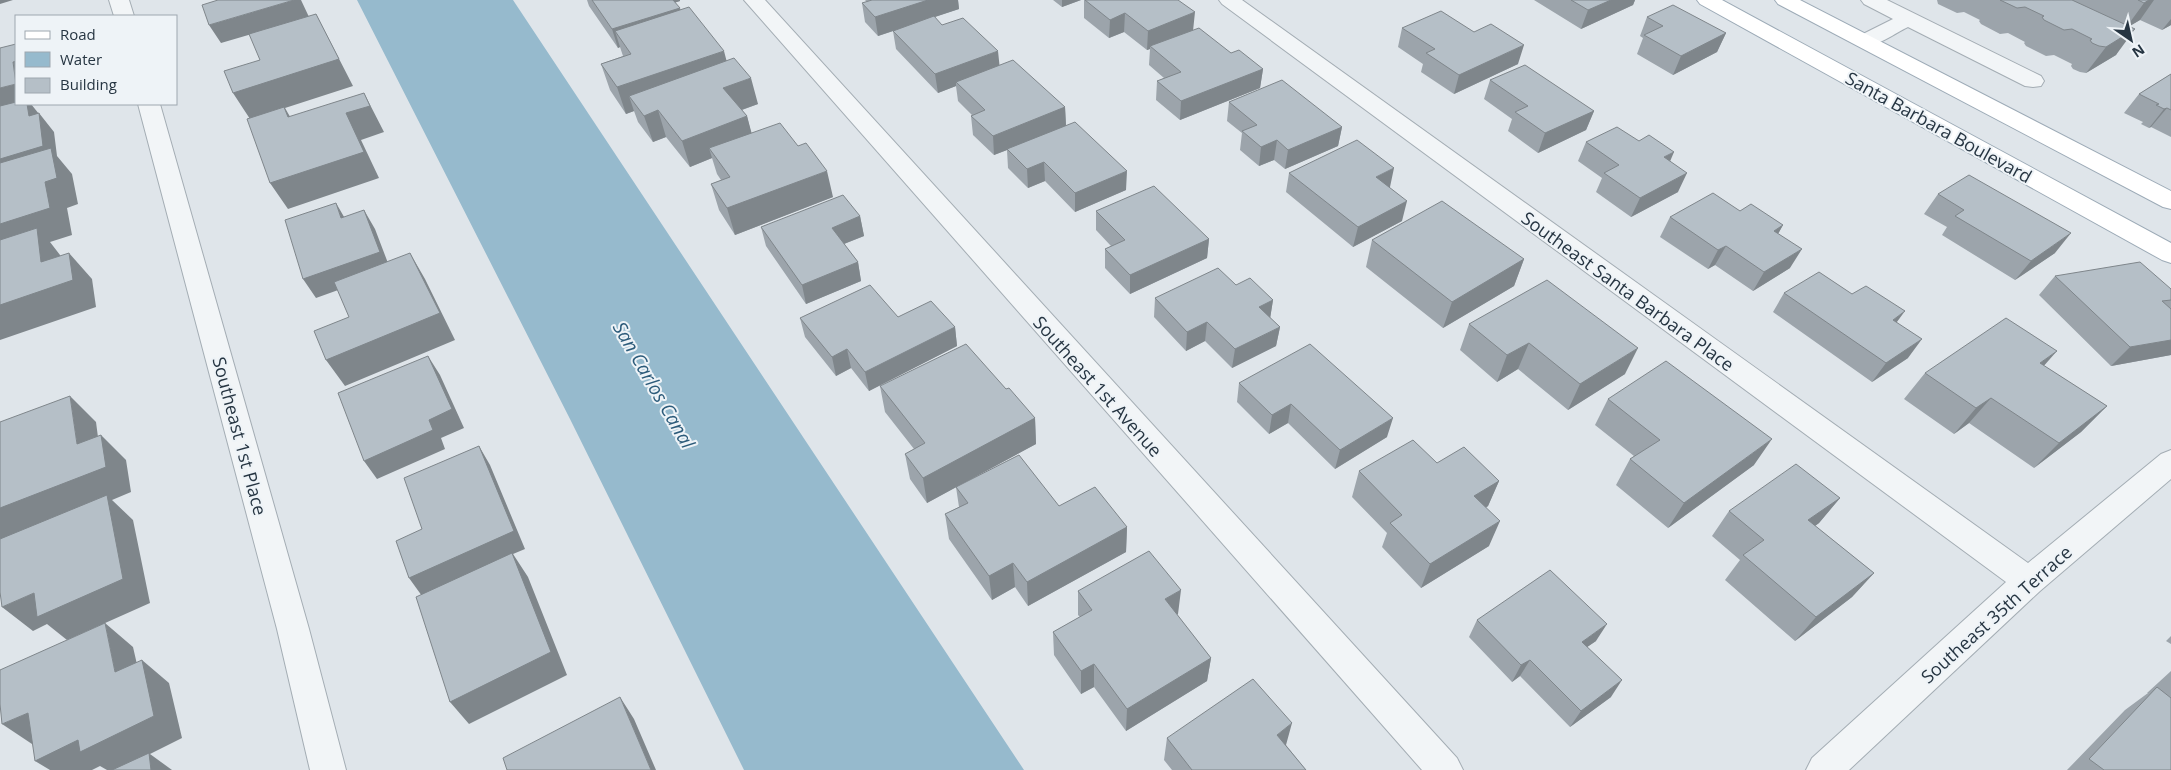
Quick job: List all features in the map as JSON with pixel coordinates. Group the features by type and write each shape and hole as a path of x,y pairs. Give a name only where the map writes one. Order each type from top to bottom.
{"main road":[{"name":"Santa Barbara Boulevard","path":"1707,0 2171,254"},
{"path":"1785,0 2171,201"}],"street":[{"path":"119,0 124,15"},
{"name":"Southeast 1st Avenue","path":"754,0 1445,770"},
{"name":"Southeast Santa Barbara Place","path":"1229,0 2029,581"},
{"path":"1872,0 2033,81"},
{"path":"1864,41 1908,18"},
{"name":"Southeast 1st Place","path":"149,105 293,629 328,770"},
{"name":"Southeast 35th Terrace","path":"1824,770 2029,581 2171,462"}],"water":[{"name":"San Carlos Canal","path":"357,0 513,0 1024,770 744,770 570,419"}],"building":[{"path":"218,0 294,0 209,25 202,5"},
{"path":"592,0 673,0 680,8 612,29"},
{"path":"872,0 928,0 875,17 862,3"},
{"path":"1085,0 1178,0 1195,12 1148,31 1125,13 1110,20"},
{"path":"1571,0 1611,0 1588,10"},
{"path":"2000,0 2072,0 2135,29 2106,47 2099,46 2092,43 2090,40 2092,39 2072,29 2064,30 2044,20 2042,17 2044,16 2025,7 2017,8"},
{"path":"2138,0 2149,0 2144,3"},
{"path":"1673,5 1726,33 1681,56 1644,35 1663,26 1647,17"},
{"path":"689,7 724,51 617,87 601,64 631,54 615,31"},
{"path":"1441,11 1474,32 1491,24 1524,45 1459,75 1426,53 1435,49 1402,28"},
{"path":"316,14 339,59 233,93 224,71 260,60 249,34"},
{"path":"934,16 942,25 963,18 998,51 935,74 893,31"},
{"path":"1199,28 1231,53 1239,50 1263,69 1181,101 1157,81 1181,72 1150,46"},
{"path":"15,44 15,61 13,62 15,84 0,88 0,48"},
{"path":"734,58 751,78 723,88 747,116 682,141 658,110 644,116 629,96"},
{"path":"1013,60 1065,107 993,136 971,116 985,110 956,82"},
{"path":"1525,65 1594,111 1545,133 1515,112 1528,106 1490,80"},
{"path":"2171,74 2171,110 2156,105 2159,104 2139,94"},
{"path":"1282,80 1342,127 1288,150 1277,140 1261,147 1242,131 1257,125 1229,102"},
{"path":"364,93 370,106 346,113 364,152 270,183 247,119 284,107 288,117"},
{"path":"15,102 15,105 27,105 29,116 39,113 43,146 0,159 0,106"},
{"path":"1075,122 1127,171 1075,193 1044,162 1027,169 1007,149"},
{"path":"780,123 798,146 806,143 827,171 727,208 711,184 730,177 709,148"},
{"path":"1617,127 1639,141 1649,135 1674,152 1664,157 1687,173 1640,198 1604,173 1619,165 1586,142"},
{"path":"1357,140 1394,168 1376,177 1407,201 1358,227 1289,173"},
{"path":"51,148 57,178 45,182 50,208 0,224 0,163"},
{"path":"1969,175 2071,233 2031,261 1955,216 1964,210 1938,194"},
{"path":"1154,186 1209,239 1130,275 1105,249 1125,240 1096,211"},
{"path":"1713,193 1740,211 1751,204 1783,225 1774,231 1802,249 1764,272 1726,246 1718,250 1670,217"},
{"path":"843,195 860,216 832,228 858,262 802,285 761,227"},
{"path":"1442,201 1524,259 1452,302 1372,240"},
{"path":"336,203 341,218 364,210 380,252 303,279 285,220"},
{"path":"37,228 41,262 69,253 73,280 0,305 0,240"},
{"path":"410,253 440,313 326,360 314,331 349,317 334,282"},
{"path":"2140,262 2171,289 2171,300 2162,301 2171,309 2171,340 2130,347 2055,276"},
{"path":"1218,268 1236,285 1250,278 1273,300 1259,307 1280,327 1235,349 1207,322 1187,332 1155,298"},
{"path":"1819,272 1852,294 1866,286 1905,311 1893,320 1922,339 1886,363 1784,293"},
{"path":"1547,280 1638,348 1580,384 1529,343 1507,355 1469,324"},
{"path":"870,285 898,317 931,301 955,327 865,372 847,349 832,357 800,318"},
{"path":"2006,318 2057,351 2040,363 2107,406 2059,443 1991,398 1976,408 1925,373"},
{"path":"966,344 1035,418 923,478 905,454 925,443 880,386"},
{"path":"1310,344 1393,418 1340,450 1291,404 1272,415 1239,383"},
{"path":"428,356 452,409 429,420 433,430 364,461 338,393"},
{"path":"1666,361 1772,439 1684,503 1630,459 1660,440 1608,399"},
{"path":"70,396 77,444 101,435 106,467 0,508 0,422"},
{"path":"1413,440 1437,463 1464,447 1499,481 1474,496 1500,521 1430,564 1390,523 1402,515 1359,471"},
{"path":"479,446 514,531 409,578 396,541 422,529 404,478"},
{"path":"1019,455 1059,506 1095,487 1127,527 1027,582 1013,563 989,576 945,514 968,503 956,487"},
{"path":"1796,464 1840,498 1808,520 1874,573 1816,617 1743,555 1764,540 1729,511"},
{"path":"107,495 123,579 37,617 34,593 2,607 0,592 0,539"},
{"path":"1149,551 1181,590 1165,599 1211,658 1127,709 1094,664 1081,671 1053,632 1092,610 1078,591"},
{"path":"512,553 551,652 450,702 416,597"},
{"path":"1550,570 1607,624 1582,642 1622,680 1581,711 1530,660 1521,665 1477,620"},
{"path":"105,623 115,672 142,660 154,716 80,752 78,740 35,761 28,713 2,724 0,670"},
{"path":"1253,679 1292,723 1277,735 1306,770 1192,770 1167,738"},
{"path":"2157,687 2171,698 2171,770 2104,770 2089,759"},
{"path":"620,697 651,770 507,770 503,758"},
{"path":"149,753 151,770 112,770"}]}
